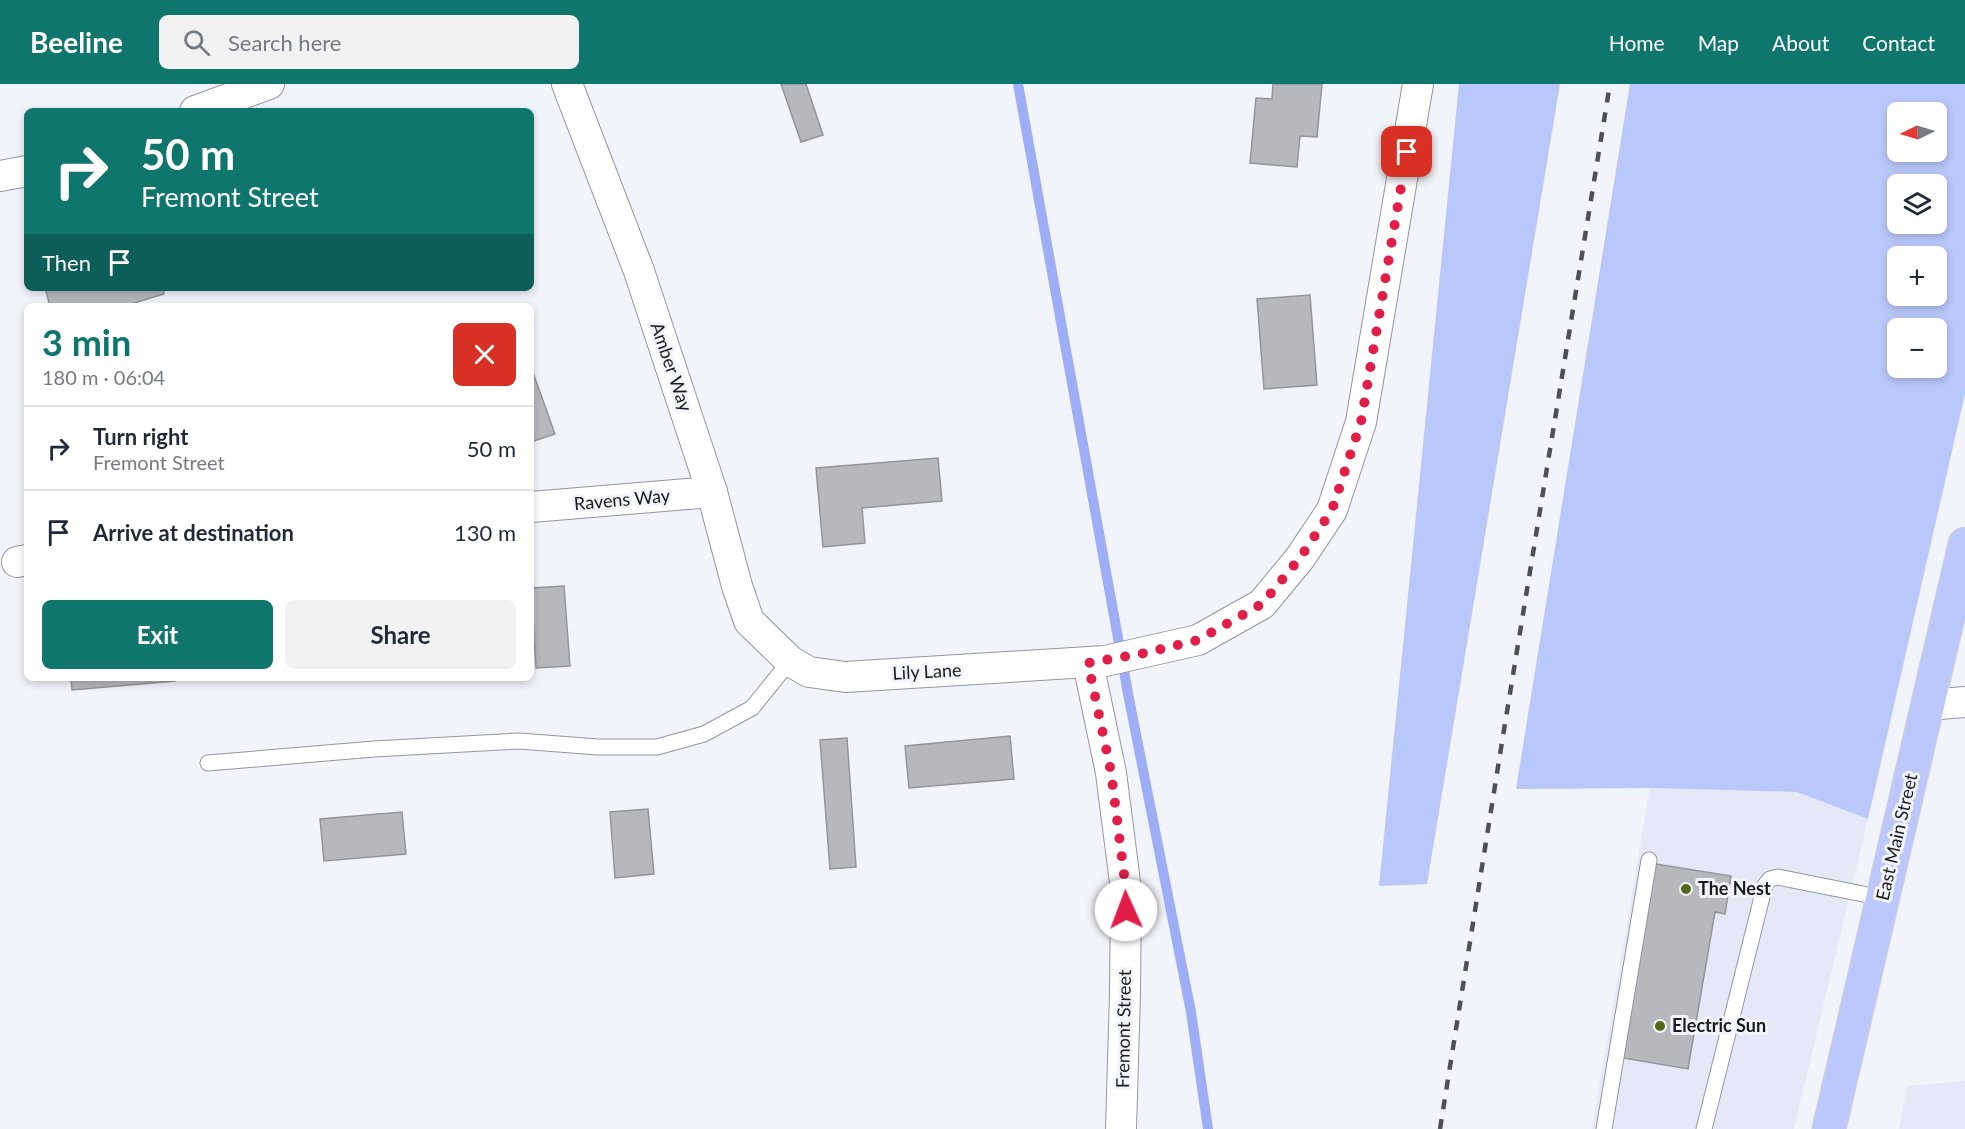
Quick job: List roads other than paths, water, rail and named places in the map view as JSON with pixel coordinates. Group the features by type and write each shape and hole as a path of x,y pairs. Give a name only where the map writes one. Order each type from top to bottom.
{"main road":[{"name":"East Main Street","path":"1829,1129 1965,544"}],"street":[{"path":"203,108 269,84"},
{"name":"Amber Way","path":"567,84 639,271 712,492 737,586 749,621 782,654"},
{"path":"1097,662 1198,640 1262,604 1300,558 1332,510 1361,422 1418,84"},
{"path":"0,176 24,172"},
{"name":"Ravens Way","path":"534,507 712,492"},
{"name":"Lily Lane","path":"782,654 809,672 845,676 1097,662"},
{"name":"Fremont Street","path":"1097,662 1126,890 1121,1129"},
{"path":"1928,705 1965,702"}],"lane":[{"path":"208,763 374,749 519,741 598,747 657,747 704,734 752,708 782,654"},
{"path":"1604,1129 1649,860"},
{"path":"1704,1129 1765,885 1770,879 1778,877 1883,898"}],"waterway":[{"path":"1018,84 1129,699 1191,1012 1208,1129"}],"railway":[{"path":"1440,1129 1610,84"}],"place":[{"name":"The Nest","path":"1686,889"},
{"name":"Electric Sun","path":"1660,1026"}]}
